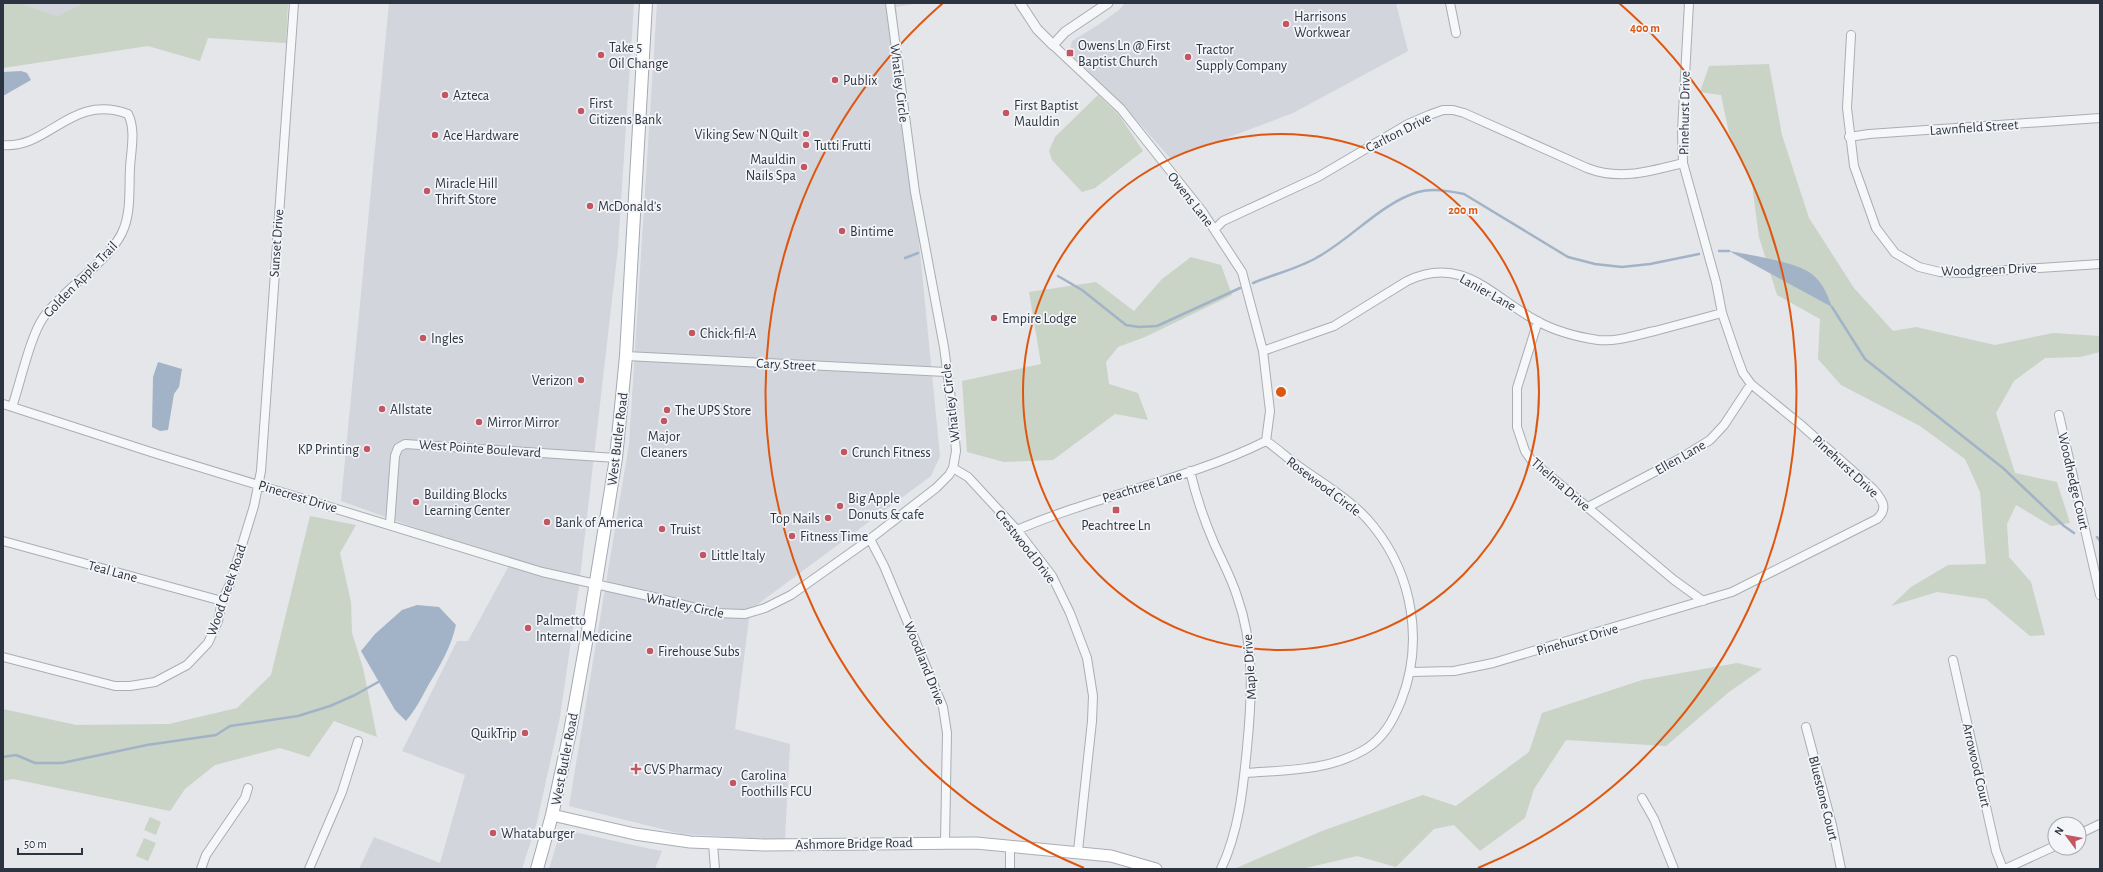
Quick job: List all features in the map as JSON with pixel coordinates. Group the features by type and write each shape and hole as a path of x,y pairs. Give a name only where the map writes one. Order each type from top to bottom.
{"main road":[{"name":"West Butler Road","path":"537,869 552,815 570,732 616,458 626,356 646,3"},
{"name":"Ashmore Bridge Road","path":"552,815 635,834 714,844 765,845 945,842 1078,851 1116,857 1156,869"}],"street":[{"name":"Sunset Drive","path":"259,484 294,3"},
{"name":"Whatley Circle","path":"595,585 662,599 715,613 745,614 765,608 791,595 870,539 936,488 949,476 953,468 956,451 955,434 946,372 944,346 915,192 890,3"},
{"name":"Owens Lane","path":"1020,3 1037,29 1121,109 1215,229 1242,272 1263,350 1270,410 1266,440"},
{"path":"1053,45 1065,32 1108,3"},
{"path":"1450,3 1456,33"},
{"name":"Pinehurst Drive","path":"1411,672 1454,671 1493,664 1732,592 1755,582 1877,519 1884,510 1882,500 1873,489 1800,424 1751,384 1740,367 1722,313 1714,275 1683,163 1682,131 1689,3"},
{"name":"Woodgreen Drive","path":"1851,35 1847,108 1849,137 1854,166 1876,228 1890,248 1907,261 1931,270 1963,273 2100,264"},
{"name":"Carlton Drive","path":"1215,229 1223,222 1318,177 1408,124 1443,110 1453,110 1464,113 1602,173 1635,174 1683,163"},
{"name":"Golden Apple Trail","path":"3,145 16,145 30,140 68,118 84,112 120,111 128,114 132,121 129,196 125,227 115,245 49,310 39,324 12,407"},
{"name":"Lawnfield Street","path":"1849,137 1869,134 2100,118"},
{"name":"Lanier Lane","path":"1263,350 1334,326 1407,281 1420,275 1438,271 1453,272 1468,278 1538,322 1585,338 1610,340 1625,338 1722,313"},
{"name":"Thelma Drive","path":"1538,322 1517,388 1516,414 1520,439 1524,451 1532,461 1674,580 1703,601"},
{"name":"Cary Street","path":"626,356 946,372"},
{"name":"Ellen Lane","path":"1588,507 1681,458 1710,440 1724,425 1751,384"},
{"name":"Pinecrest Drive","path":"3,404 542,572 595,585"},
{"name":"Woodhedge Court","path":"2059,415 2100,595"},
{"name":"Peachtree Lane","path":"1017,530 1051,515 1242,453 1266,440"},
{"name":"Rosewood Circle","path":"1246,773 1322,766 1344,760 1365,750 1378,740 1392,721 1411,672 1413,625 1409,598 1398,566 1383,539 1370,521 1356,507 1292,462 1266,440"},
{"name":"West Pointe Boulevard","path":"390,524 395,456 398,448 405,444 616,458"},
{"name":"Crestwood Drive","path":"953,468 968,477 1017,530 1052,576 1061,592 1082,643 1091,673 1093,696 1092,721 1078,851"},
{"name":"Maple Drive","path":"1190,471 1207,526 1238,596 1248,634 1252,688 1246,773 1234,833 1221,869"},
{"name":"Wood Creek Road","path":"3,657 108,685 130,686 150,683 179,671 203,649 218,622 222,601 230,584 259,484"},
{"name":"Woodland Drive","path":"870,539 884,566 943,707 947,734 945,842"},
{"name":"Teal Lane","path":"3,541 222,601"},
{"name":"Arrowood Court","path":"1953,660 1996,851 2004,869"},
{"name":"Bluestone Court","path":"1806,727 1832,825 1841,869"},
{"path":"309,869 342,792 358,741"},
{"path":"201,869 206,855 245,798 248,788"},
{"path":"1642,798 1654,819 1674,869"},
{"path":"2087,830 2100,824"},
{"path":"714,844 715,869"},
{"path":"1010,846 1010,869"},
{"path":"2004,869 2047,850"}],"shaded area":[{"path":"3,3 19,3 58,16 83,3 288,3 286,43 208,38 200,61 148,46 3,68"},
{"path":"19,3 83,3 58,16"},
{"path":"389,3 634,3 618,248 579,586 560,717 537,822 522,869 359,869 374,837 440,863 465,775 402,751 457,641 468,641 511,562 341,501"},
{"path":"657,3 920,3 896,7 940,456 931,476 750,610 735,729 790,744 785,840 682,834 569,806 629,444"},
{"path":"1125,3 1396,3 1408,51 1293,113 1171,159 1123,105 1073,56 1070,50 1072,41 1119,10"},
{"path":"1769,64 1782,135 1809,218 1854,288 1893,331 1916,327 1995,345 2053,333 2100,336 2100,352 2080,357 2045,358 2014,381 1996,413 2015,473 2057,482 2070,523 2051,526 2016,505 2007,524 2009,557 2031,582 2045,635 2030,636 1986,599 1937,592 1891,606 1911,587 1948,565 1986,564 1980,492 1965,459 1920,426 1841,385 1818,359 1820,319 1777,295 1759,237 1752,185 1729,133 1721,95 1700,92 1709,66"},
{"path":"1098,95 1119,115 1143,151 1095,188 1082,192 1052,160 1049,151 1055,137"},
{"path":"1191,257 1221,265 1232,295 1145,337 1118,347 1106,362 1109,384 1138,393 1148,420 1115,414 1053,460 1004,462 967,452 962,381 1041,364 1029,292 1096,282 1134,311 1162,279"},
{"path":"310,516 356,525 340,553 351,602 352,633 363,668 377,737 334,721 309,757 280,748 215,765 185,789 170,811 13,779 3,781 3,709 76,725 169,724 237,708 271,675"},
{"path":"1737,663 1762,669 1729,692 1666,746 1566,740 1534,789 1525,818 1480,851 1454,825 1434,829 1396,867 1357,856 1302,869 1234,869 1322,831 1423,795 1456,806 1529,752 1542,713 1642,680"},
{"path":"150,817 161,822 156,835 144,830"},
{"path":"561,829 662,851 655,869 549,869"},
{"path":"144,838 156,843 148,861 136,856"}],"water":[{"path":"21,71 27,73 31,80 3,96 3,72"},
{"path":"1729,251 1773,260 1806,270 1820,282 1832,307"},
{"path":"158,362 182,369 179,387 174,394 168,430 160,431 152,427 153,377"},
{"path":"417,605 439,607 456,625 451,641 441,662 419,703 406,721 395,710 361,651 375,634 402,610"}],"waterway":[{"path":"1253,283 1309,262 1341,242 1391,204 1404,197 1429,190 1464,194 1568,257 1595,264 1622,267 1650,264 1699,254"},
{"path":"1719,251 1729,251"},
{"path":"905,258 918,253"},
{"path":"1058,276 1082,290 1126,325 1139,327 1157,326 1240,288"},
{"path":"1832,307 1865,359 2003,468 2064,526 2074,533"},
{"path":"2097,537 2100,541"},
{"path":"3,757 16,755 35,763 62,763 147,745 216,735 230,726 298,716 330,706 355,695 380,681"}],"place":[{"name":"Harrisons Workwear","path":"1286,24"},
{"name":"Owens Ln @ First Baptist Church","path":"1070,53"},
{"name":"Take 5 Oil Change","path":"601,55"},
{"name":"Tractor Supply Company","path":"1188,57"},
{"name":"Publix","path":"835,80"},
{"name":"Azteca","path":"445,95"},
{"name":"First Citizens Bank","path":"581,111"},
{"name":"First Baptist Mauldin","path":"1006,113"},
{"name":"Viking Sew 'N Quilt","path":"806,134"},
{"name":"Ace Hardware","path":"435,135"},
{"name":"Tutti Frutti","path":"806,145"},
{"name":"Mauldin Nails Spa","path":"804,167"},
{"name":"Miracle Hill Thrift Store","path":"427,191"},
{"name":"McDonald's","path":"590,206"},
{"name":"Bintime","path":"842,231"},
{"name":"Empire Lodge","path":"994,318"},
{"name":"Chick-fil-A","path":"692,333"},
{"name":"Ingles","path":"423,338"},
{"name":"Verizon","path":"581,380"},
{"name":"Allstate","path":"382,409"},
{"name":"The UPS Store","path":"667,410"},
{"name":"Major Cleaners","path":"664,421"},
{"name":"Mirror Mirror","path":"479,422"},
{"name":"KP Printing","path":"367,449"},
{"name":"Crunch Fitness","path":"844,452"},
{"name":"Building Blocks Learning Center","path":"416,502"},
{"name":"Big Apple Donuts & cafe","path":"840,506"},
{"name":"Peachtree Ln","path":"1116,510"},
{"name":"Top Nails","path":"828,518"},
{"name":"Bank of America","path":"547,522"},
{"name":"Truist","path":"662,529"},
{"name":"Fitness Time","path":"792,536"},
{"name":"Little Italy","path":"703,555"},
{"name":"Palmetto Internal Medicine","path":"528,628"},
{"name":"Firehouse Subs","path":"650,651"},
{"name":"QuikTrip","path":"525,733"},
{"name":"CVS Pharmacy","path":"636,769"},
{"name":"Carolina Foothills FCU","path":"733,783"},
{"name":"Whataburger","path":"493,833"}]}
